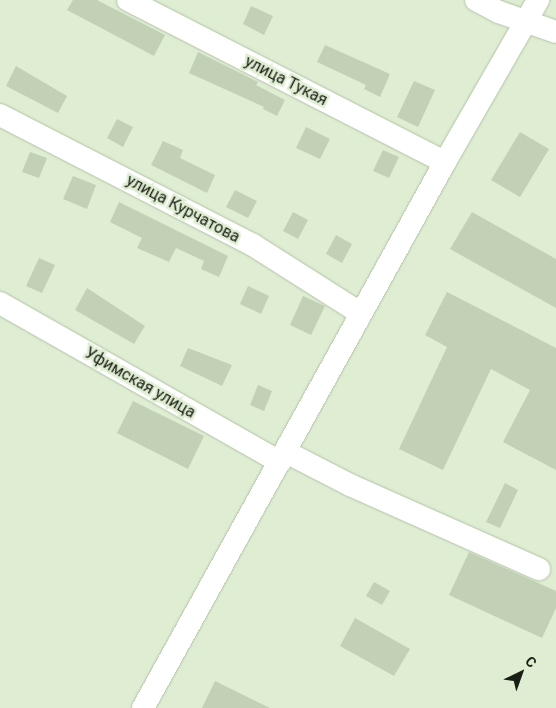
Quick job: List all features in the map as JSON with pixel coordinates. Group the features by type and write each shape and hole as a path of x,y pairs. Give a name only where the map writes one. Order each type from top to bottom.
{"street":[{"name":"улица Тукая","path":"128,0 444,162"},
{"path":"476,0 499,12 556,32"},
{"path":"143,708 444,162 538,0"},
{"name":"улица Курчатова","path":"0,115 253,245 360,313"},
{"name":"Уфимская улица","path":"0,303 283,457 539,569"}],"building":[{"path":"73,0 97,0 165,35 154,56 67,10"},
{"path":"251,6 273,16 264,35 243,24"},
{"path":"325,45 390,74 380,97 364,89 366,85 317,62"},
{"path":"198,52 258,82 256,85 285,100 277,116 263,109 264,107 189,73"},
{"path":"16,66 67,96 58,113 6,86"},
{"path":"414,81 435,90 418,127 397,117"},
{"path":"117,119 133,127 123,147 107,138"},
{"path":"306,127 330,139 320,159 296,148"},
{"path":"520,132 549,149 520,197 491,180"},
{"path":"163,141 183,150 180,158 215,175 207,193 151,165"},
{"path":"383,150 399,157 389,178 373,171"},
{"path":"30,152 47,158 39,178 22,172"},
{"path":"73,176 96,185 87,209 63,199"},
{"path":"235,190 257,201 248,218 226,207"},
{"path":"119,202 228,256 219,277 201,269 204,261 176,248 169,262 137,248 142,238 110,222"},
{"path":"293,212 308,220 298,239 283,231"},
{"path":"472,212 556,259 556,308 450,249"},
{"path":"336,235 352,244 342,263 326,254"},
{"path":"39,258 55,265 42,293 26,286"},
{"path":"248,286 269,296 261,314 240,304"},
{"path":"87,288 145,326 134,344 75,310"},
{"path":"447,292 556,348 556,470 503,442 530,390 491,369 443,470 399,449 447,347 425,335"},
{"path":"303,296 325,306 311,335 290,325"},
{"path":"188,348 232,365 222,386 180,366"},
{"path":"258,385 272,391 264,411 250,405"},
{"path":"133,401 204,436 188,469 117,433"},
{"path":"505,483 518,490 500,528 486,522"},
{"path":"469,552 556,591 556,608 542,638 449,595"},
{"path":"374,582 390,591 382,605 366,596"},
{"path":"355,618 410,649 394,676 340,646"},
{"path":"215,681 270,708 202,708"}]}
